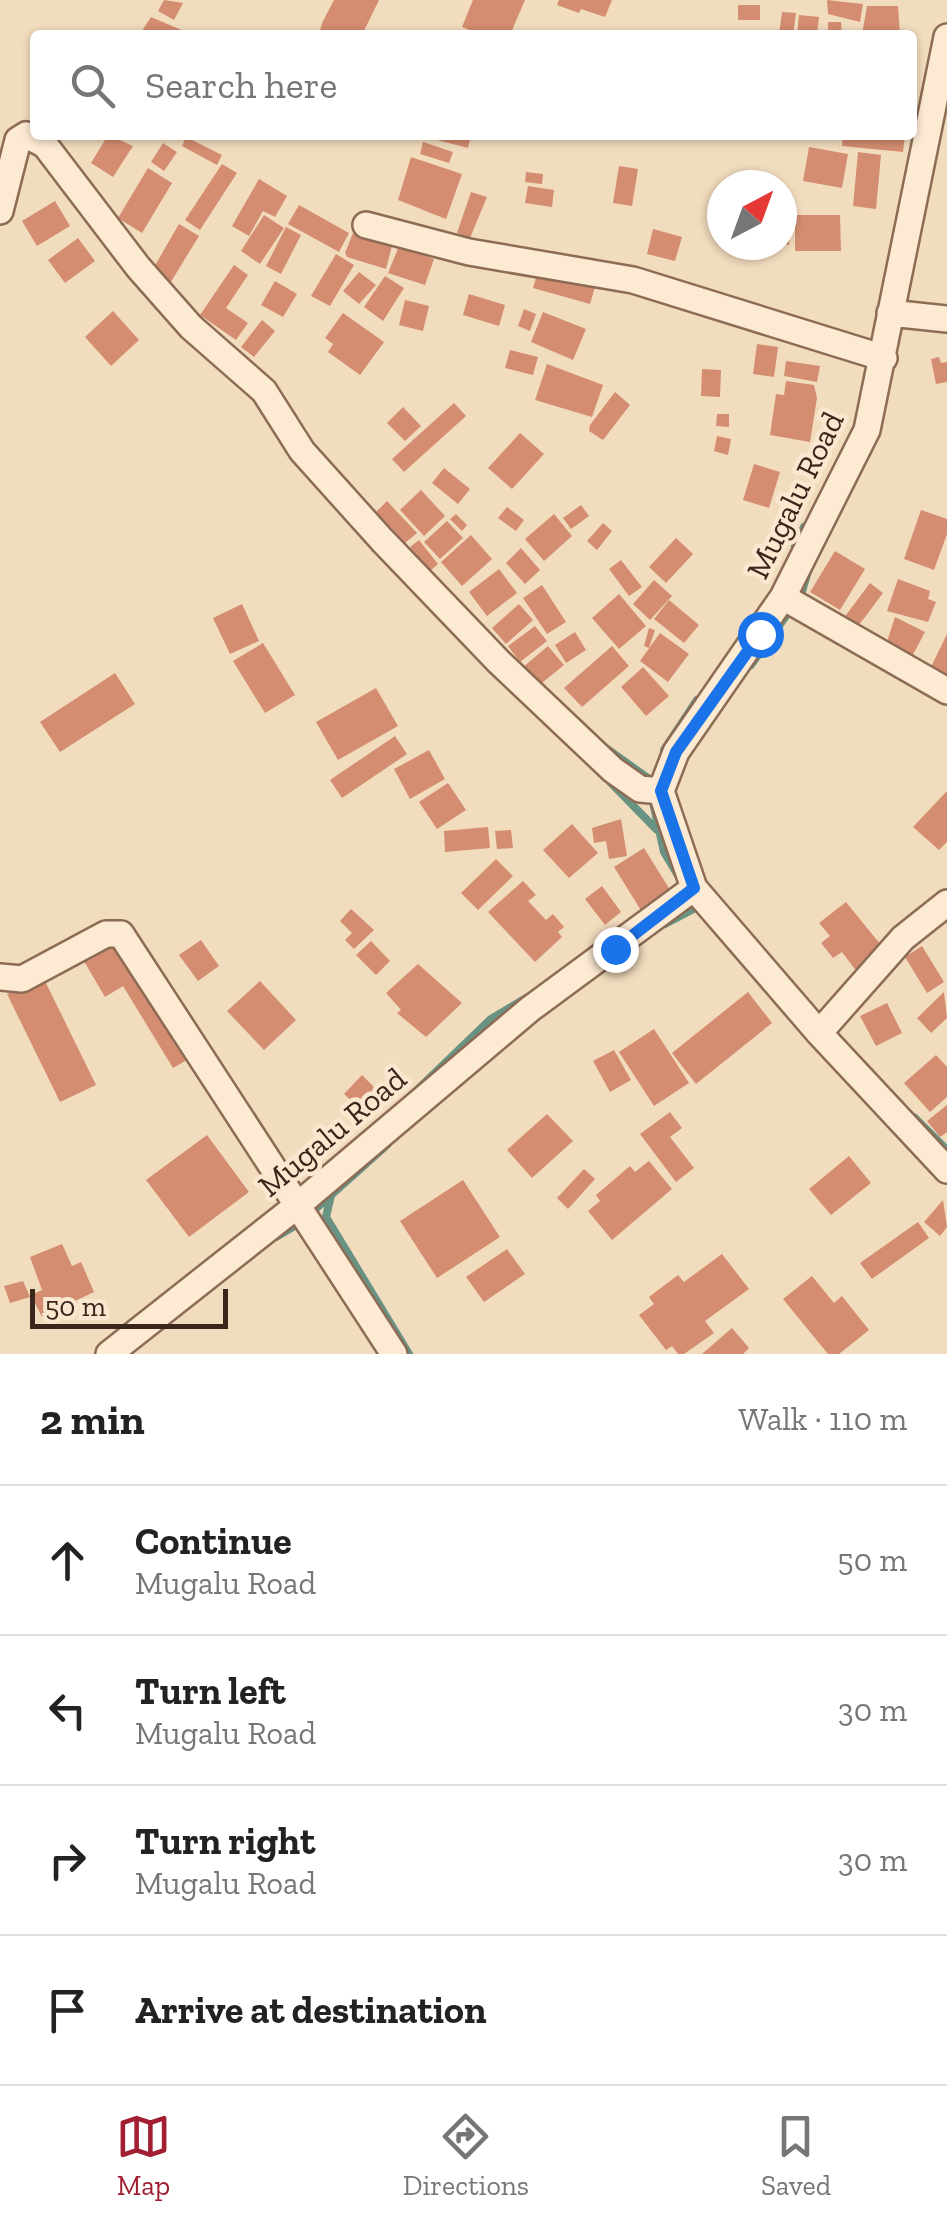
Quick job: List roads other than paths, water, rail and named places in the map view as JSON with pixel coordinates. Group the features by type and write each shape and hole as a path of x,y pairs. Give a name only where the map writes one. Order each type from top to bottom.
{"street":[{"name":"Mugalu Road","path":"661,791 676,752 783,597 867,430 947,37"},
{"path":"0,212 18,140 30,136"},
{"path":"38,140 46,144 112,235 191,327 264,391 302,450 382,540 499,662 613,770 640,789 661,791 694,888 819,1033 947,1170"},
{"path":"366,226 469,252 632,280 884,358"},
{"path":"890,313 947,319"},
{"path":"783,597 947,691"},
{"name":"Mugalu Road","path":"109,1354 298,1205 530,1008 694,888"},
{"path":"819,1033 904,938 947,903"},
{"path":"0,977 22,979 106,934 121,934 394,1354"}],"waterway":[{"path":"795,546 804,527"},
{"path":"751,665 801,595 808,571"},
{"path":"664,750 697,700"},
{"path":"603,746 652,781"},
{"path":"610,782 657,830"},
{"path":"652,798 664,852 682,882"},
{"path":"665,924 701,905"},
{"path":"412,1095 491,1019 526,998"},
{"path":"915,1118 947,1150"},
{"path":"276,1237 301,1222 388,1144"},
{"path":"331,1195 326,1217 409,1354"}]}
